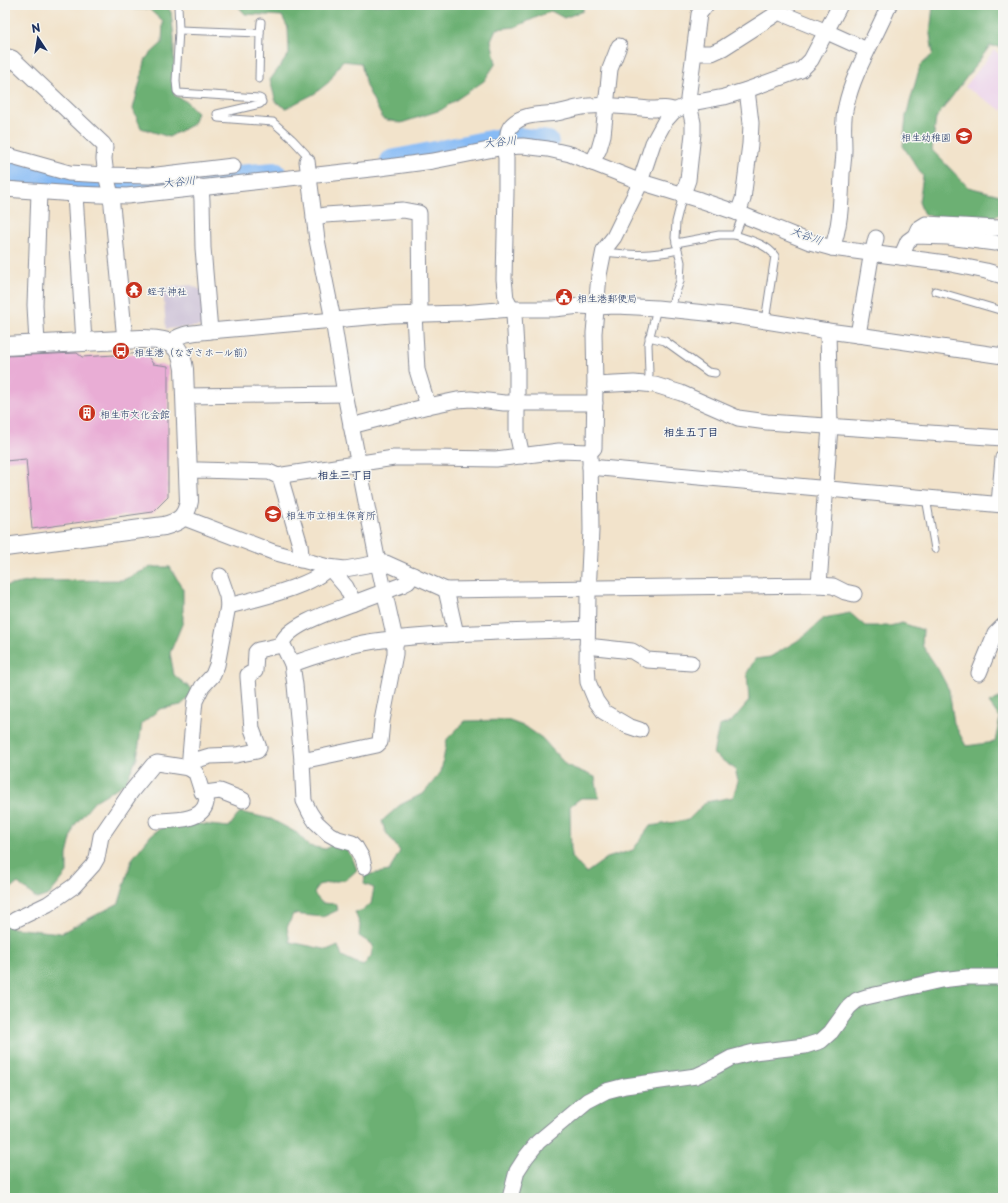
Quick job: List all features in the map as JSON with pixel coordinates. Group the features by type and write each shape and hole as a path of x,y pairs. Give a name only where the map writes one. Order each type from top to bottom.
{"street":[{"path":"685,188 693,133 693,123 688,105 688,99 699,14 706,5"},
{"path":"640,730 628,726 604,712 596,701 588,682 587,629 591,530 590,460 594,448 595,403 594,333 604,250 614,237 638,188 653,143 665,121 674,111 696,102 724,97 747,90 800,70 811,60 840,5"},
{"path":"833,243 839,220 842,192 844,123 846,106 854,80 889,5"},
{"path":"694,53 712,53 723,48 774,16 779,8 783,14 867,50"},
{"path":"595,158 603,135 610,69 619,46"},
{"path":"6,60 12,58 103,144 105,148 104,159 109,185 125,340"},
{"path":"740,209 750,144 751,123 747,90"},
{"path":"522,456 517,433 517,366 514,314 506,299 504,279 507,142 514,123 523,117 557,113 587,106 606,105 671,109 674,111"},
{"path":"5,155 109,185 127,196 201,187 308,170 433,161 507,142 595,158 685,188 740,209 810,242 833,243 872,254 948,237 995,243"},
{"path":"5,189 74,194 149,176 233,166"},
{"path":"302,762 377,745 380,742 382,721 395,654 395,639 378,563 351,426 333,320 317,240 308,170"},
{"path":"201,187 203,248 210,331"},
{"path":"37,344 35,305 39,192"},
{"path":"74,194 84,342"},
{"path":"314,218 403,210 419,214 417,370 428,406"},
{"path":"906,247 918,230 926,224 997,228 1003,227"},
{"path":"858,335 876,238"},
{"path":"906,247 946,263 1003,276"},
{"path":"170,343 177,337 210,331 333,320 511,309 554,309 580,306 616,306 664,308 735,316 1003,356"},
{"path":"819,585 830,426 828,331"},
{"path":"5,346 125,340 159,340 170,343 182,355 184,369 189,501 187,511 182,517 177,522 164,526 5,547"},
{"path":"595,385 634,383 655,385 681,394 738,418 766,422 1003,438"},
{"path":"185,396 345,394"},
{"path":"351,426 457,400 471,399 504,403 595,403"},
{"path":"278,476 283,474 394,458 496,459 559,451 590,460 826,488 1001,505 1003,458"},
{"path":"188,471 269,472 278,476 281,480 300,545 300,560"},
{"path":"182,517 273,552 331,568 345,569 386,563 446,590 819,585 833,586 845,592 854,594"},
{"path":"331,568 346,587 354,603"},
{"path":"228,606 251,601 304,584 331,568"},
{"path":"157,821 186,820 196,815 203,809 206,802 205,794 202,792 196,773 190,765 192,720 196,701 202,687 213,674 217,665 228,606 227,596 220,576"},
{"path":"15,920 48,904 74,886 93,865 97,858 102,836 131,792 153,765 190,765 210,756 236,755 257,751 259,748 252,729 248,675 255,671 256,652 258,650 277,646 282,643 284,638 310,620 408,582 413,576"},
{"path":"446,590 456,634"},
{"path":"979,673 995,634 1003,626"},
{"path":"292,664 336,650 382,640 456,634 587,629"},
{"path":"282,643 292,664 302,746 304,801 316,822 329,834 338,839 352,843 355,846 362,858 364,867"},
{"path":"587,646 632,651 647,660 691,663"},
{"path":"205,794 220,791 243,800"},
{"path":"510,1198 517,1171 538,1142 587,1101 606,1092 625,1086 696,1076 731,1058 754,1052 805,1046 821,1041 831,1032 849,1007 857,1000 866,997 941,980 967,977 1003,977"}],"lane":[{"path":"178,5 179,30 176,81 177,91 179,93 261,99 262,102 260,104 217,114 218,118 273,122 306,154 308,170"},
{"path":"259,79 260,22"},
{"path":"179,30 260,34"},
{"path":"648,384 649,337 680,281 681,262 674,238 676,222 685,188"},
{"path":"734,235 740,209"},
{"path":"604,252 631,255 650,255 677,246 720,235 734,235 763,245 775,256 765,321"},
{"path":"935,291 1003,311"},
{"path":"649,337 665,342 708,372 715,373"},
{"path":"926,498 935,549"}],"shaded area":[{"path":"994,50 1003,57 1003,111 965,87"},
{"path":"191,285 201,290 206,326 166,329 163,288"}],"green space":[{"path":"125,5 166,5 171,12 174,38 174,95 187,102 197,112 193,124 169,137 141,128 133,109 146,58 162,43 163,22 149,9 134,9"},
{"path":"237,5 583,5 583,11 564,18 551,11 515,27 496,29 491,40 496,63 484,81 441,110 401,123 383,119 366,86 361,63 342,61 329,82 314,94 286,108 276,102 270,80 289,54 288,28 282,16 245,14"},
{"path":"933,5 1003,5 1003,47 990,46 936,118 932,150 968,187 1000,195 1003,194 1003,212 987,221 924,215 919,202 923,176 903,146 906,116 920,66 933,54 930,34"},
{"path":"151,567 170,567 183,589 183,622 170,653 174,675 195,692 181,705 160,709 142,723 137,758 125,783 95,801 74,826 67,855 67,873 49,895 37,899 18,883 5,893 5,586 33,581 123,580"},
{"path":"850,613 865,626 890,626 902,623 923,630 922,645 938,669 949,690 954,723 966,746 995,742 1000,718 989,703 1003,696 1003,1198 5,1198 5,911 12,928 61,933 119,903 132,859 151,835 171,821 229,827 240,812 271,819 297,833 309,846 326,849 332,844 345,847 352,857 357,870 347,879 318,885 314,894 322,903 335,904 338,910 323,917 293,914 287,928 290,942 329,950 338,946 342,956 363,966 371,956 373,945 359,936 360,925 355,912 361,911 371,904 374,888 364,884 365,875 389,871 400,851 385,831 382,821 400,805 424,793 441,772 447,739 465,721 507,720 526,727 542,738 566,765 595,777 599,798 581,798 570,806 571,856 586,873 607,858 633,850 650,826 688,820 706,802 733,797 738,781 735,769 713,754 719,726 731,722 749,701 747,673 755,659 770,657 802,638 824,618"}],"building":[{"name":"相生市文化会館","path":"77,353 82,357 146,353 153,364 168,366 168,497 153,512 32,529 26,459 5,461 5,356"}],"waterway":[{"name":"大谷川","path":"391,161 500,139 516,138 548,142"},
{"name":"大谷川","path":"5,169 34,177 115,186 275,173"}],"place":[{"name":"相生幼稚園","path":"964,136"},
{"name":"蛭子神社","path":"134,290"},
{"name":"相生港郵便局","path":"564,297"},
{"name":"相生港（なぎさホール前）","path":"121,351"},
{"name":"相生市文化会館","path":"87,413"},
{"name":"相生市立相生保育所","path":"273,514"}],"district":[{"name":"相生五丁目","path":"691,431"},
{"name":"相生三丁目","path":"345,474"}]}
